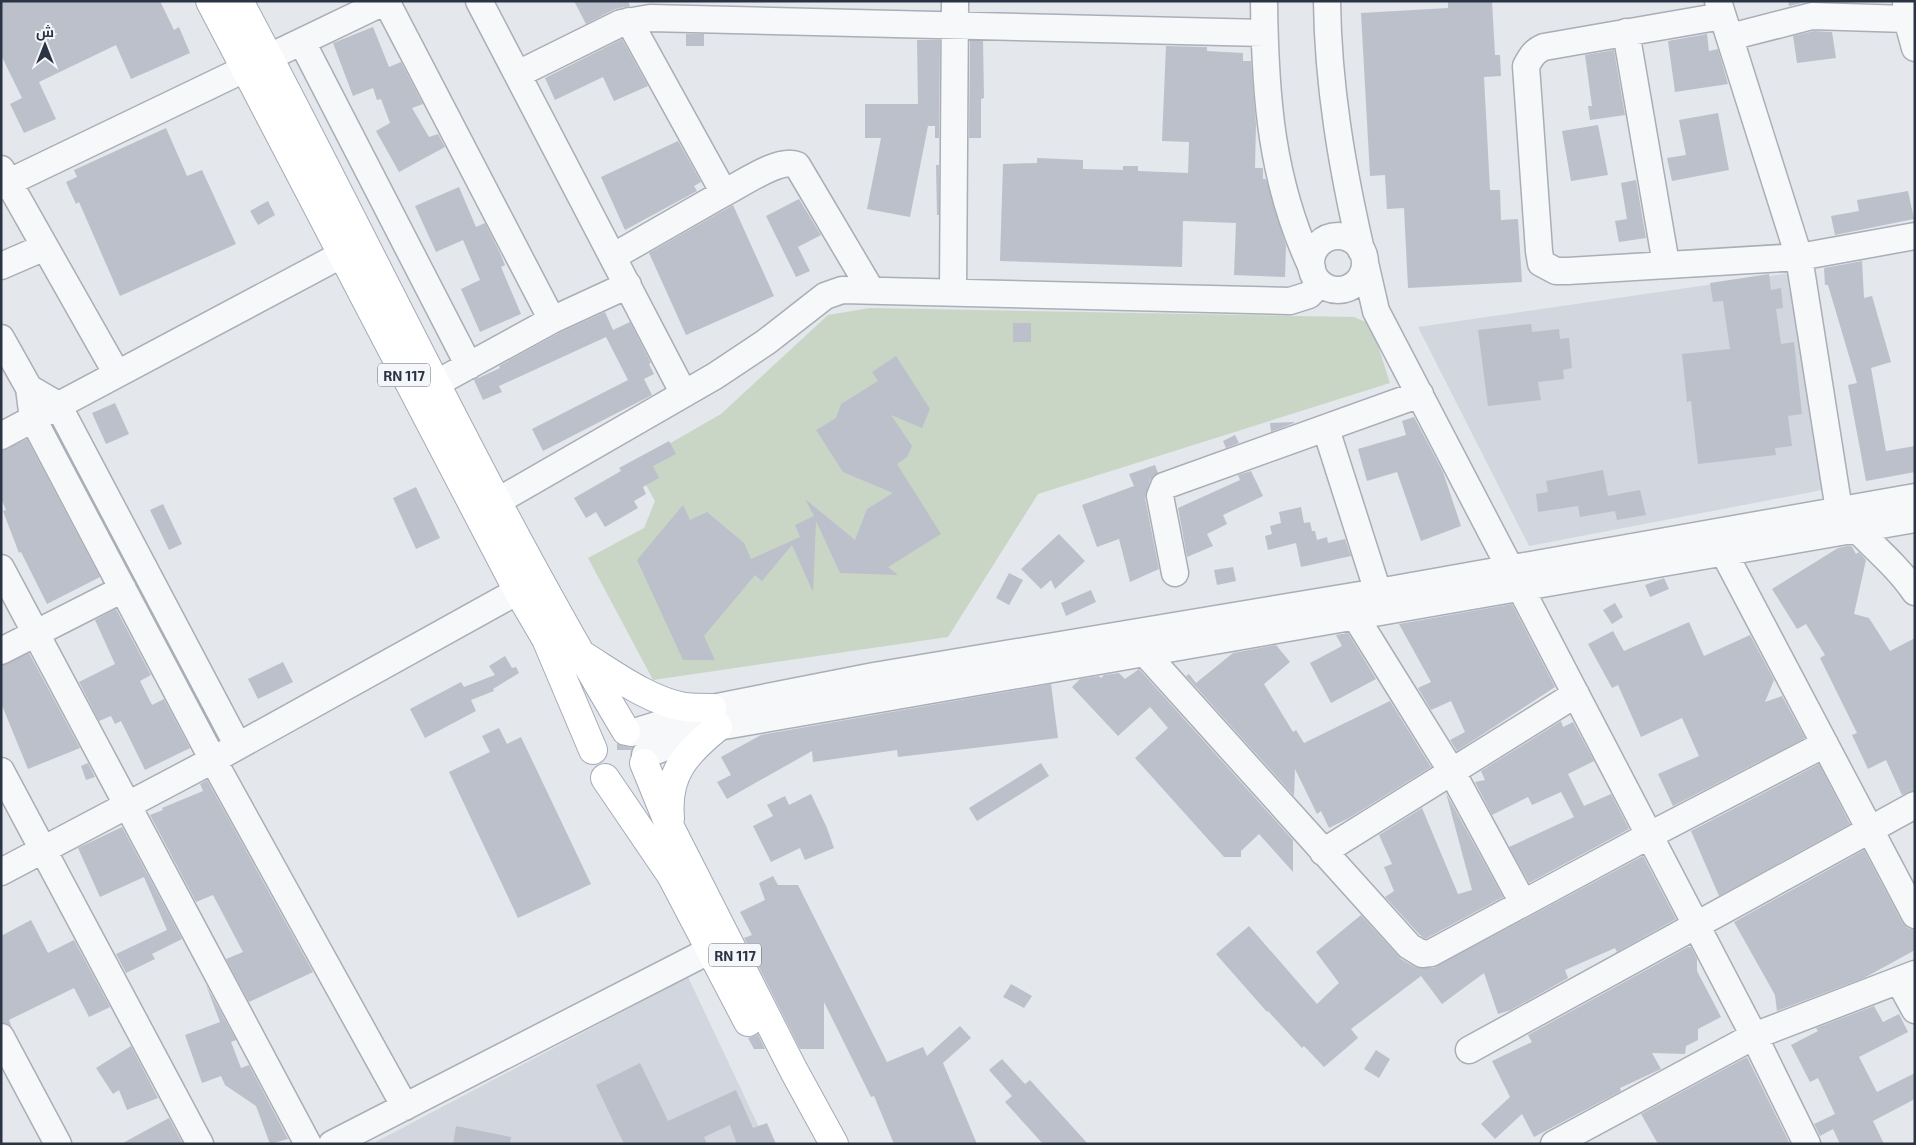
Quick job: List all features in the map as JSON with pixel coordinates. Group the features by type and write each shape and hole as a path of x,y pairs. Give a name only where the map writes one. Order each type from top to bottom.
{"main road":[{"name":"RN 117","path":"210,1 341,255 458,452 498,501 580,654 629,732"},
{"name":"RN 117","path":"239,1 436,383 458,452 518,591 546,639 594,750"},
{"path":"580,654 640,690 715,718 700,742 677,769 670,790 668,805 670,827"},
{"path":"610,732 629,732 638,738 645,759 641,770 628,780 621,782 605,778 595,766 594,750 597,742 610,732"},
{"name":"RN 117","path":"645,759 670,827 719,946 813,1144"},
{"name":"RN 117","path":"605,778 719,946 834,1144"}],"street":[{"path":"117,374 4,179 302,42 386,1 552,320"},
{"path":"479,1 614,256 684,394"},
{"path":"1264,1 1267,98 1273,149 1284,196 1296,233 1320,280 1376,311"},
{"path":"1327,1 1332,92 1340,147 1376,311 1754,1036 1807,1144"},
{"path":"1915,48 1907,10 1812,16 1723,18 1626,32 1544,47 1536,51 1526,66 1539,251 1541,263 1556,271 1799,257 1915,236"},
{"path":"518,74 609,28 628,21 650,18 954,13 1264,33"},
{"path":"953,292 954,13"},
{"path":"1723,18 1799,257 1839,510 1856,530 1888,557 1915,592"},
{"path":"628,21 724,193"},
{"path":"1626,32 1666,264"},
{"path":"302,42 469,366"},
{"path":"614,256 724,193 779,165 789,162 797,165 871,290"},
{"path":"357,228 388,211"},
{"path":"498,501 684,394 766,342 825,296 842,290 1290,302 1309,295 1320,280 1315,250 1329,238 1347,238 1363,256 1360,280 1353,286 1345,289 1320,280"},
{"path":"1,266 45,247"},
{"path":"1,436 341,255"},
{"path":"436,383 552,320 628,284"},
{"path":"1,338 29,388 33,418 213,760 405,1107"},
{"path":"29,388 58,405 238,746"},
{"path":"1175,573 1160,496 1164,486 1420,394"},
{"path":"1326,429 1378,592"},
{"path":"629,732 1145,653 1355,616 1515,578 1839,510 1915,497"},
{"path":"645,759 715,718 874,676 1378,592 1724,553 1915,520"},
{"path":"1724,553 1915,915"},
{"path":"1,568 308,1144"},
{"path":"1,651 123,588"},
{"path":"1,872 213,760 518,591"},
{"path":"1355,616 1452,772 1523,903"},
{"path":"1145,653 1409,946 1422,954 1430,953 1825,744"},
{"path":"1323,852 1576,694"},
{"path":"1,771 200,1144"},
{"path":"1469,1050 1915,805"},
{"path":"332,1144 719,946"},
{"path":"1554,1144 1754,1036 1907,978 1915,1010"},
{"path":"1,1037 58,1144"}],"shaded area":[{"path":"1790,273 1822,490 1529,546 1418,327"},
{"path":"688,977 767,1144 372,1144"}],"green space":[{"path":"870,308 1354,317 1371,324 1390,383 1038,494 948,637 653,680 588,558 644,528 655,501 634,464 721,414 828,315"}],"building":[{"path":"1,1 160,1 174,30 179,27 190,53 131,79 116,45 39,82 56,119 24,133 10,104 22,98 1,55"},
{"path":"574,1 628,1 630,6 615,9 586,24"},
{"path":"1448,1 1492,1 1495,55 1500,55 1501,76 1484,77 1490,190 1500,190 1501,220 1518,219 1522,282 1408,288 1404,208 1387,209 1385,175 1370,176 1361,13 1448,8"},
{"path":"1788,1 1810,1 1789,6"},
{"path":"373,27 389,67 401,62 423,104 412,108 429,137 438,134 445,147 399,172 376,131 390,123 381,99 377,100 373,88 353,96 333,43"},
{"path":"1814,31 1832,32 1836,58 1797,63 1793,36"},
{"path":"686,34 704,34 704,46 686,46"},
{"path":"1707,34 1709,51 1718,49 1728,84 1675,92 1668,41"},
{"path":"622,39 648,86 614,101 603,77 555,100 545,78"},
{"path":"917,40 940,40 939,138 935,138 935,126 928,126 910,217 867,209 881,138 865,138 865,104 918,104"},
{"path":"970,41 983,41 984,98 981,99 981,138 969,138"},
{"path":"1166,46 1207,47 1207,51 1243,53 1243,61 1251,61 1256,124 1255,168 1263,168 1263,179 1266,179 1286,246 1285,277 1234,275 1236,223 1183,221 1182,267 1000,261 1003,164 1037,163 1037,158 1083,160 1083,169 1123,170 1123,166 1138,166 1138,171 1188,173 1189,142 1162,141"},
{"path":"1614,50 1625,115 1590,120 1588,106 1592,106 1585,55"},
{"path":"1718,113 1729,170 1672,181 1667,158 1686,155 1679,120"},
{"path":"1598,125 1608,175 1571,181 1562,131"},
{"path":"166,128 187,176 202,170 236,244 120,296 79,202 76,204 66,182 77,177 74,170"},
{"path":"678,141 701,182 694,186 697,191 625,230 601,177"},
{"path":"936,165 939,165 939,215 937,215"},
{"path":"1636,180 1646,238 1619,242 1615,221 1627,219 1621,183"},
{"path":"459,187 476,227 485,223 500,253 505,265 501,267 521,314 480,332 461,289 480,280 463,240 436,252 415,206"},
{"path":"1908,191 1914,219 1835,235 1831,216 1859,211 1857,200"},
{"path":"799,199 821,235 798,247 810,271 796,277 766,216"},
{"path":"268,201 275,215 258,225 250,211"},
{"path":"733,205 774,296 686,335 649,253"},
{"path":"1862,261 1864,298 1872,296 1891,362 1871,368 1886,451 1915,446 1915,472 1866,481 1848,385 1857,383 1828,285 1825,285 1824,268"},
{"path":"1769,274 1771,290 1781,288 1783,308 1776,309 1781,344 1794,342 1802,414 1788,416 1792,446 1775,448 1776,455 1698,464 1691,401 1687,402 1682,354 1730,349 1723,301 1713,302 1710,283"},
{"path":"605,312 613,330 630,322 651,363 649,364 654,374 644,379 652,395 543,451 532,429 628,380 606,337 499,386 502,392 483,400 474,380 500,368 499,366 559,333"},
{"path":"1013,323 1031,323 1031,342 1013,342"},
{"path":"1531,324 1532,332 1559,329 1560,339 1569,338 1572,368 1563,370 1564,379 1538,382 1541,400 1488,406 1478,330"},
{"path":"896,356 930,409 922,428 891,415 912,446 907,457 897,464 941,534 888,567 898,575 840,573 816,521 813,592 792,545 762,581 755,575 704,636 715,660 683,660 637,560 683,505 690,520 707,512 744,543 751,559 800,537 795,525 814,516 805,499 855,540 867,509 893,493 843,472 816,430 836,418 841,404 878,381 872,372"},
{"path":"115,403 129,434 106,444 92,413"},
{"path":"1414,417 1443,472 1461,526 1421,541 1397,472 1367,481 1358,449 1406,435 1402,421"},
{"path":"1270,423 1294,423 1271,432"},
{"path":"1235,435 1239,443 1226,448 1223,441"},
{"path":"27,439 100,577 47,604 21,552 19,553 3,511 6,510 1,498 1,451"},
{"path":"669,441 676,454 653,466 659,478 643,487 646,494 634,501 638,508 605,527 596,512 586,518 574,498 621,471 619,468"},
{"path":"1155,465 1158,473 1150,480 1145,498 1159,569 1130,582 1119,539 1097,547 1082,505 1134,486 1129,474"},
{"path":"1603,470 1608,496 1640,490 1646,515 1617,520 1615,511 1580,517 1578,506 1538,512 1536,494 1548,492 1546,481"},
{"path":"1251,471 1263,496 1223,515 1227,524 1207,534 1213,546 1187,557 1178,508 1240,480 1238,475"},
{"path":"416,487 440,538 416,549 393,498"},
{"path":"163,504 182,544 169,550 150,510"},
{"path":"1301,507 1304,523 1310,522 1317,540 1327,537 1328,543 1345,539 1351,556 1301,567 1296,543 1268,550 1265,536 1272,534 1270,526 1281,523 1279,512"},
{"path":"1059,534 1085,561 1055,589 1051,580 1041,589 1021,569"},
{"path":"1851,545 1856,554 1859,552 1866,560 1854,614 1869,618 1890,651 1915,638 1915,790 1902,795 1886,760 1868,769 1852,735 1857,733 1820,658 1825,655 1806,624 1797,629 1772,589 1838,548"},
{"path":"1233,567 1236,581 1217,585 1214,570"},
{"path":"1009,573 1023,580 1009,605 996,598"},
{"path":"1664,578 1669,589 1650,597 1645,585"},
{"path":"1091,590 1096,602 1066,616 1061,603"},
{"path":"1615,603 1623,617 1612,624 1603,610"},
{"path":"1512,604 1555,687 1457,751 1450,740 1465,732 1451,701 1431,710 1418,688 1431,682 1399,624"},
{"path":"116,609 151,675 140,681 152,705 164,699 190,748 145,770 121,721 115,724 111,716 99,721 79,682 115,664 95,620"},
{"path":"1689,622 1704,656 1750,635 1774,680 1765,702 1782,696 1805,738 1673,806 1658,774 1699,756 1682,718 1641,737 1618,685 1612,688 1588,644 1613,631 1624,651"},
{"path":"1348,633 1376,679 1331,703 1310,663 1342,646 1336,635"},
{"path":"1276,645 1290,662 1264,684 1293,732 1296,730 1304,743 1390,701 1431,767 1349,818 1329,828 1321,811 1317,814 1295,769 1294,796 1186,676 1189,674 1196,683 1233,653"},
{"path":"29,653 80,748 28,769 1,703 1,666"},
{"path":"505,656 512,668 516,667 519,673 493,689 494,691 471,700 476,711 425,738 410,709 461,682 464,687 495,675 489,666"},
{"path":"283,662 293,682 258,699 248,679"},
{"path":"1139,669 1293,840 1293,872 1259,834 1241,851 1241,857 1224,857 1135,758 1168,728 1150,707 1118,736 1072,687 1080,679 1099,676 1101,678 1104,675 1119,673 1125,679"},
{"path":"1051,684 1058,738 898,757 897,750 813,762 812,751 727,799 717,782 731,775 721,757 761,735"},
{"path":"1561,721 1563,727 1573,722 1594,761 1568,774 1584,806 1611,794 1629,829 1529,883 1509,847 1574,817 1561,792 1532,805 1528,797 1492,815 1475,782 1485,780 1481,771"},
{"path":"499,728 507,744 521,737 591,884 518,918 449,772 490,752 482,736"},
{"path":"617,743 632,748 631,750 617,750"},
{"path":"88,763 95,777 86,780 81,766"},
{"path":"1041,763 1049,776 977,821 969,808"},
{"path":"1819,764 1850,824 1719,896 1691,831"},
{"path":"207,780 313,972 249,1002 226,959 243,952 213,895 196,902 150,815 203,791 200,784"},
{"path":"1446,793 1503,897 1425,939 1385,897 1394,891 1384,867 1392,864 1379,835 1422,808 1458,894 1472,890"},
{"path":"811,794 834,848 805,860 800,848 771,862 753,826 773,816 767,805 785,796 789,805"},
{"path":"122,827 182,939 152,954 155,959 126,973 116,954 167,930 144,877 100,897 78,848"},
{"path":"1864,850 1902,922 1907,928 1915,930 1915,950 1864,978 1777,1011 1775,995 1734,922"},
{"path":"1643,856 1676,919 1617,952 1615,948 1565,970 1568,978 1511,1010 1498,1014 1484,973 1442,1004 1421,976 1351,1029 1358,1038 1324,1067 1304,1046 1302,1048 1267,1012 1216,954 1249,926 1317,1004 1339,983 1316,952 1361,915 1401,959 1415,967 1433,968"},
{"path":"773,876 778,885 798,885 887,1062 923,1047 927,1056 960,1026 971,1038 943,1063 977,1144 894,1144 874,1096 871,1097 824,1002 824,1049 800,1049 744,938 752,935 740,912 765,900 759,883"},
{"path":"31,920 48,953 74,940 110,1007 89,1017 74,988 9,1020 12,1028 1,1022 1,936"},
{"path":"1691,947 1697,959 1697,971 1721,1017 1698,1029 1698,1040 1686,1046 1685,1054 1652,1053 1661,1069 1620,1088 1621,1091 1534,1137 1522,1114 1495,1139 1481,1124 1510,1097 1492,1061 1532,1042 1528,1035"},
{"path":"1011,984 1032,996 1024,1008 1003,997"},
{"path":"206,985 236,1040 231,1042 241,1068 249,1065 288,1139 270,1144 256,1106 225,1085 221,1076 202,1083 185,1035 220,1022"},
{"path":"1874,1006 1883,1022 1899,1014 1908,1032 1859,1057 1877,1092 1915,1073 1915,1099 1873,1121 1884,1144 1840,1144 1833,1129 1820,1136 1814,1124 1835,1114 1818,1078 1810,1082 1791,1045 1818,1031 1816,1028"},
{"path":"758,1034 765,1049 754,1049 748,1038"},
{"path":"131,1046 158,1098 127,1110 119,1090 113,1094 96,1068"},
{"path":"1376,1050 1390,1059 1379,1078 1364,1069"},
{"path":"1747,1057 1790,1144 1658,1144 1641,1114"},
{"path":"1002,1059 1025,1084 1030,1080 1088,1144 1043,1144 1005,1102 1012,1096 989,1070"},
{"path":"640,1063 668,1121 736,1090 753,1128 767,1123 776,1144 737,1144 730,1125 704,1137 707,1144 624,1144 596,1085"},
{"path":"169,1118 183,1144 121,1144"},
{"path":"456,1126 511,1137 510,1144 453,1144"}]}
